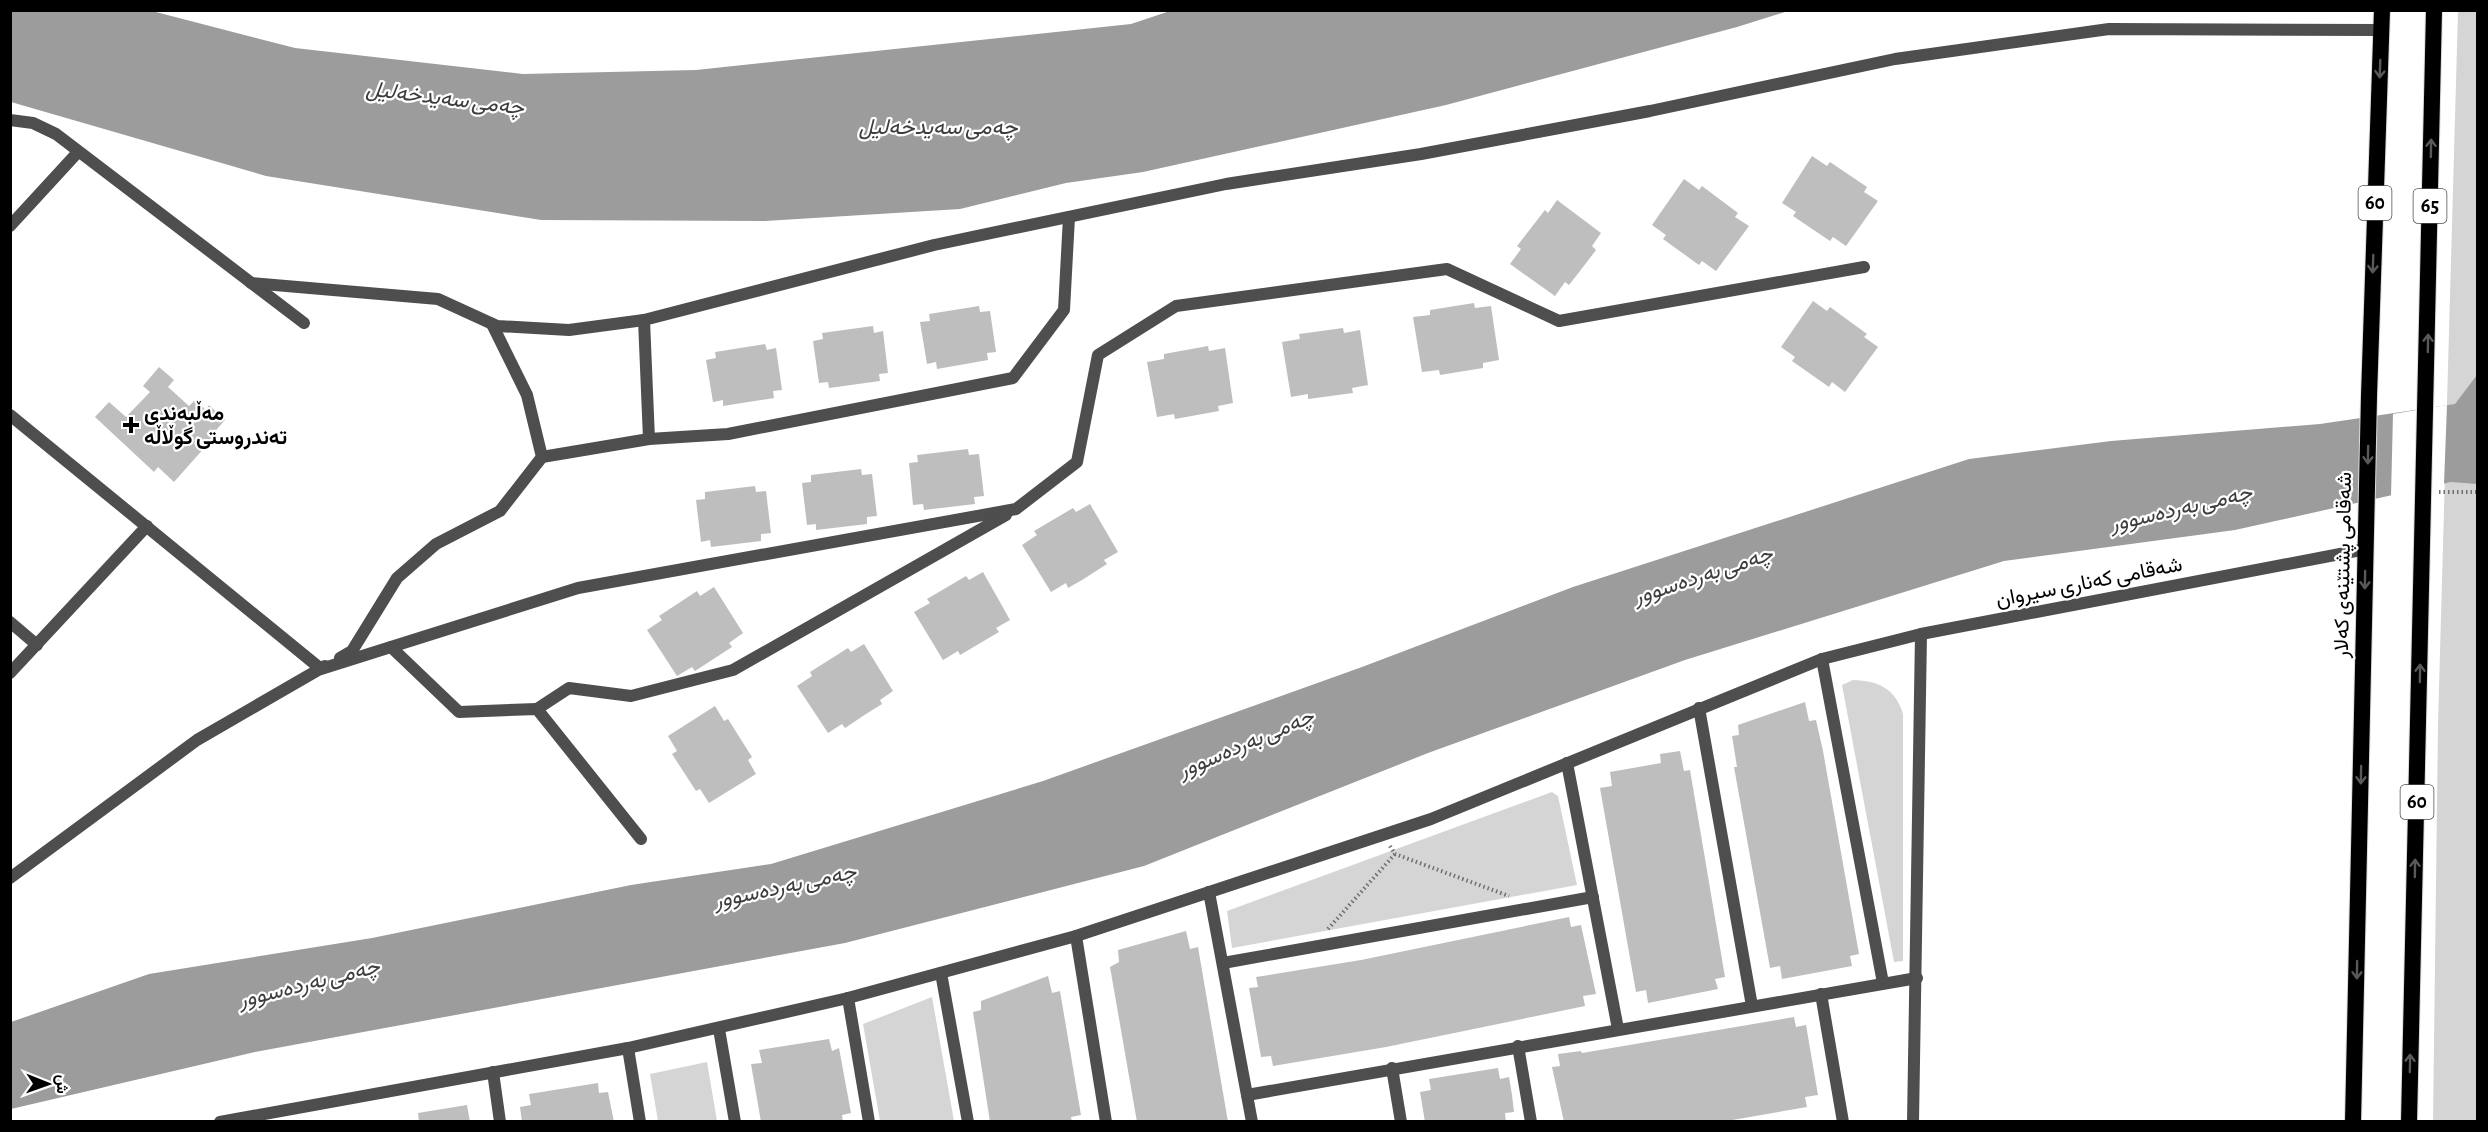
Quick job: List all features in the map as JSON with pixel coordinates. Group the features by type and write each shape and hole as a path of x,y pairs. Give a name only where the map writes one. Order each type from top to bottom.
{"highway":[{"name":"شەقامی پشتێنەی کەلار","path":"2353,1122 2369,396 2382,10"},
{"name":"65","path":"2425,488 2434,10"},
{"name":"60","path":"2409,1122 2425,488"}],"street":[{"path":"251,283 438,299 492,324 569,330 644,320 934,245 1226,184 1421,154 1650,111 1895,59 2109,29 2381,30"},
{"path":"10,120 33,123 56,134 304,323"},
{"path":"10,226 78,152"},
{"path":"12,875 197,740 352,651 397,578 436,544 500,511 542,457 649,439 728,434 1013,378 1064,310 1069,217"},
{"path":"391,647 459,712 537,709 570,688 631,696 733,670 1016,509 1077,462 1098,355 1176,306 1447,269 1559,321 1864,267"},
{"path":"644,320 649,439"},
{"path":"492,324 527,395 542,457"},
{"path":"10,415 321,669"},
{"path":"321,669 578,588 1016,509"},
{"path":"10,673 147,526"},
{"name":"شەقامی کەناری سیروان","path":"220,1122 258,1118 628,1048 848,998 1076,936 1431,819 1822,659 1922,634 2366,549"},
{"path":"10,622 37,645"},
{"path":"1913,1122 1922,634"},
{"path":"1822,659 1883,984"},
{"path":"1699,708 1752,1006"},
{"path":"537,709 641,839"},
{"path":"1567,763 1618,1029"},
{"path":"1209,892 1252,1122"},
{"path":"1223,963 1593,897"},
{"path":"1076,936 1106,1122"},
{"path":"941,973 968,1122"},
{"path":"1247,1095 1917,978"},
{"path":"1821,994 1842,1122"},
{"path":"848,998 869,1122"},
{"path":"719,1029 735,1122"},
{"path":"1518,1046 1531,1122"},
{"path":"628,1048 640,1122"},
{"path":"1392,1068 1401,1122"},
{"path":"493,1072 500,1122"}],"path":[{"path":"2425,488 2478,492"},
{"path":"1311,948 1395,854 1538,907"}],"shaded area":[{"path":"2477,10 2478,1121 2433,1122 2438,724 2458,11"},
{"path":"1853,680 1878,684 1890,692 1900,705 1903,714 1903,961 1894,962 1842,685"},
{"path":"1552,792 1558,796 1577,885 1232,948 1227,911"},
{"path":"932,997 954,1121 880,1121 863,1024"},
{"path":"707,1062 717,1121 658,1121 650,1074"}],"water":[{"name":"چەمی سەیدخەلیل","path":"11,11 152,11 295,48 523,74 696,70 1131,24 1170,11 1788,11 1737,27 1446,105 1143,172 1066,183 960,209 765,221 541,220 266,176 11,102"},
{"name":"چەمی بەردەسوور","path":"2477,375 2477,484 2451,482 2235,530 2004,561 1685,660 1428,753 1144,866 845,943 255,1052 11,1109 11,1022 149,974 372,938 631,885 771,864 1043,781 1362,667 1573,587 1969,459 2111,441 2320,424 2455,404"}],"pier":[{"path":"2447,405 2444,484 2391,496 2393,414"}],"building":[{"path":"1812,156 1827,166 1830,162 1867,187 1864,192 1878,201 1846,246 1833,237 1830,241 1793,216 1796,212 1782,203"},
{"path":"1684,179 1699,190 1702,186 1738,213 1735,217 1749,226 1716,271 1702,261 1699,265 1663,239 1666,235 1652,225"},
{"path":"1557,200 1601,233 1592,246 1596,250 1569,285 1565,282 1555,296 1510,264 1521,249 1517,246 1545,210 1548,213"},
{"path":"1813,301 1827,311 1830,307 1867,334 1864,337 1878,347 1845,392 1832,382 1829,387 1792,361 1795,357 1781,347"},
{"path":"1474,303 1475,308 1491,306 1499,360 1483,363 1483,368 1440,375 1439,370 1422,372 1413,317 1430,315 1430,310"},
{"path":"979,306 980,312 990,311 996,352 987,353 988,360 937,369 936,362 927,364 920,322 930,321 929,314"},
{"path":"873,326 874,333 883,331 888,373 879,374 880,381 829,388 828,382 819,383 813,341 823,339 822,333"},
{"path":"1343,328 1344,333 1360,330 1368,385 1352,388 1353,393 1308,399 1308,394 1291,397 1282,342 1300,339 1299,334"},
{"path":"765,344 767,350 776,348 782,390 773,391 774,398 723,406 723,400 713,402 706,360 716,358 715,352"},
{"path":"1208,346 1209,351 1225,348 1233,403 1218,406 1219,411 1175,419 1174,414 1157,417 1147,362 1164,359 1164,354"},
{"name":"مەڵبەندی تەندروستی گوڵاڵە","path":"159,367 174,380 168,387 189,406 195,400 206,410 209,405 225,420 211,436 213,438 174,482 158,467 154,472 95,417 109,402 126,417 150,392 143,386"},
{"path":"968,449 969,455 979,454 984,496 974,497 975,504 924,510 923,504 913,505 909,463 918,462 917,455"},
{"path":"861,469 862,475 872,474 877,516 867,517 867,524 816,530 816,524 807,525 802,483 811,482 811,475"},
{"path":"755,486 756,492 766,491 771,533 761,534 761,541 711,547 710,540 701,542 696,500 705,499 705,492"},
{"path":"1090,504 1118,552 1104,560 1107,564 1082,580 1068,588 1066,583 1051,592 1022,545 1037,535 1034,531 1073,508 1076,512"},
{"path":"983,572 1010,620 996,628 999,632 960,655 958,651 943,660 914,612 930,603 927,599 966,576 969,580"},
{"path":"714,587 743,633 729,643 732,647 695,671 692,667 677,676 647,630 662,620 659,616 697,591 700,596"},
{"path":"864,644 893,691 880,700 882,704 845,728 842,724 828,733 797,686 812,676 810,672 848,648 851,652"},
{"path":"1805,702 1809,721 1816,720 1823,751 1859,954 1850,956 1852,966 1782,979 1780,966 1770,968 1734,767 1737,767 1732,736 1739,735 1738,725"},
{"path":"715,706 724,721 728,719 752,757 748,760 756,774 709,803 700,789 696,791 672,754 677,751 668,736"},
{"path":"1680,751 1684,771 1690,770 1725,977 1715,979 1718,989 1648,1003 1646,990 1636,992 1600,788 1612,786 1610,772 1661,763 1660,754"},
{"path":"1569,917 1571,927 1581,925 1596,994 1583,996 1585,1006 1386,1047 1273,1066 1271,1056 1261,1057 1249,988 1258,987 1256,977 1361,960"},
{"path":"1186,931 1190,949 1198,947 1228,1122 1137,1122 1110,967 1119,962 1118,950"},
{"path":"1048,976 1052,993 1060,991 1081,1115 1071,1117 1072,1122 990,1122 973,1012 981,1010 981,1001"},
{"path":"1794,1017 1796,1027 1806,1025 1818,1095 1805,1097 1807,1107 1721,1122 1564,1122 1552,1067 1560,1066 1558,1054 1581,1051 1582,1053"},
{"path":"829,1039 832,1051 839,1048 851,1113 842,1115 843,1122 761,1122 751,1064 762,1063 759,1050"},
{"path":"1498,1068 1500,1079 1509,1077 1512,1095 1514,1112 1505,1113 1506,1122 1425,1122 1420,1092 1431,1090 1429,1079"},
{"path":"598,1083 599,1093 608,1092 614,1122 522,1122 520,1107 531,1105 529,1094"},
{"path":"467,1105 470,1122 419,1122 418,1113"}],"place":[{"name":"مەڵبەندی تەندروستی گوڵاڵە","path":"131,425"}]}
